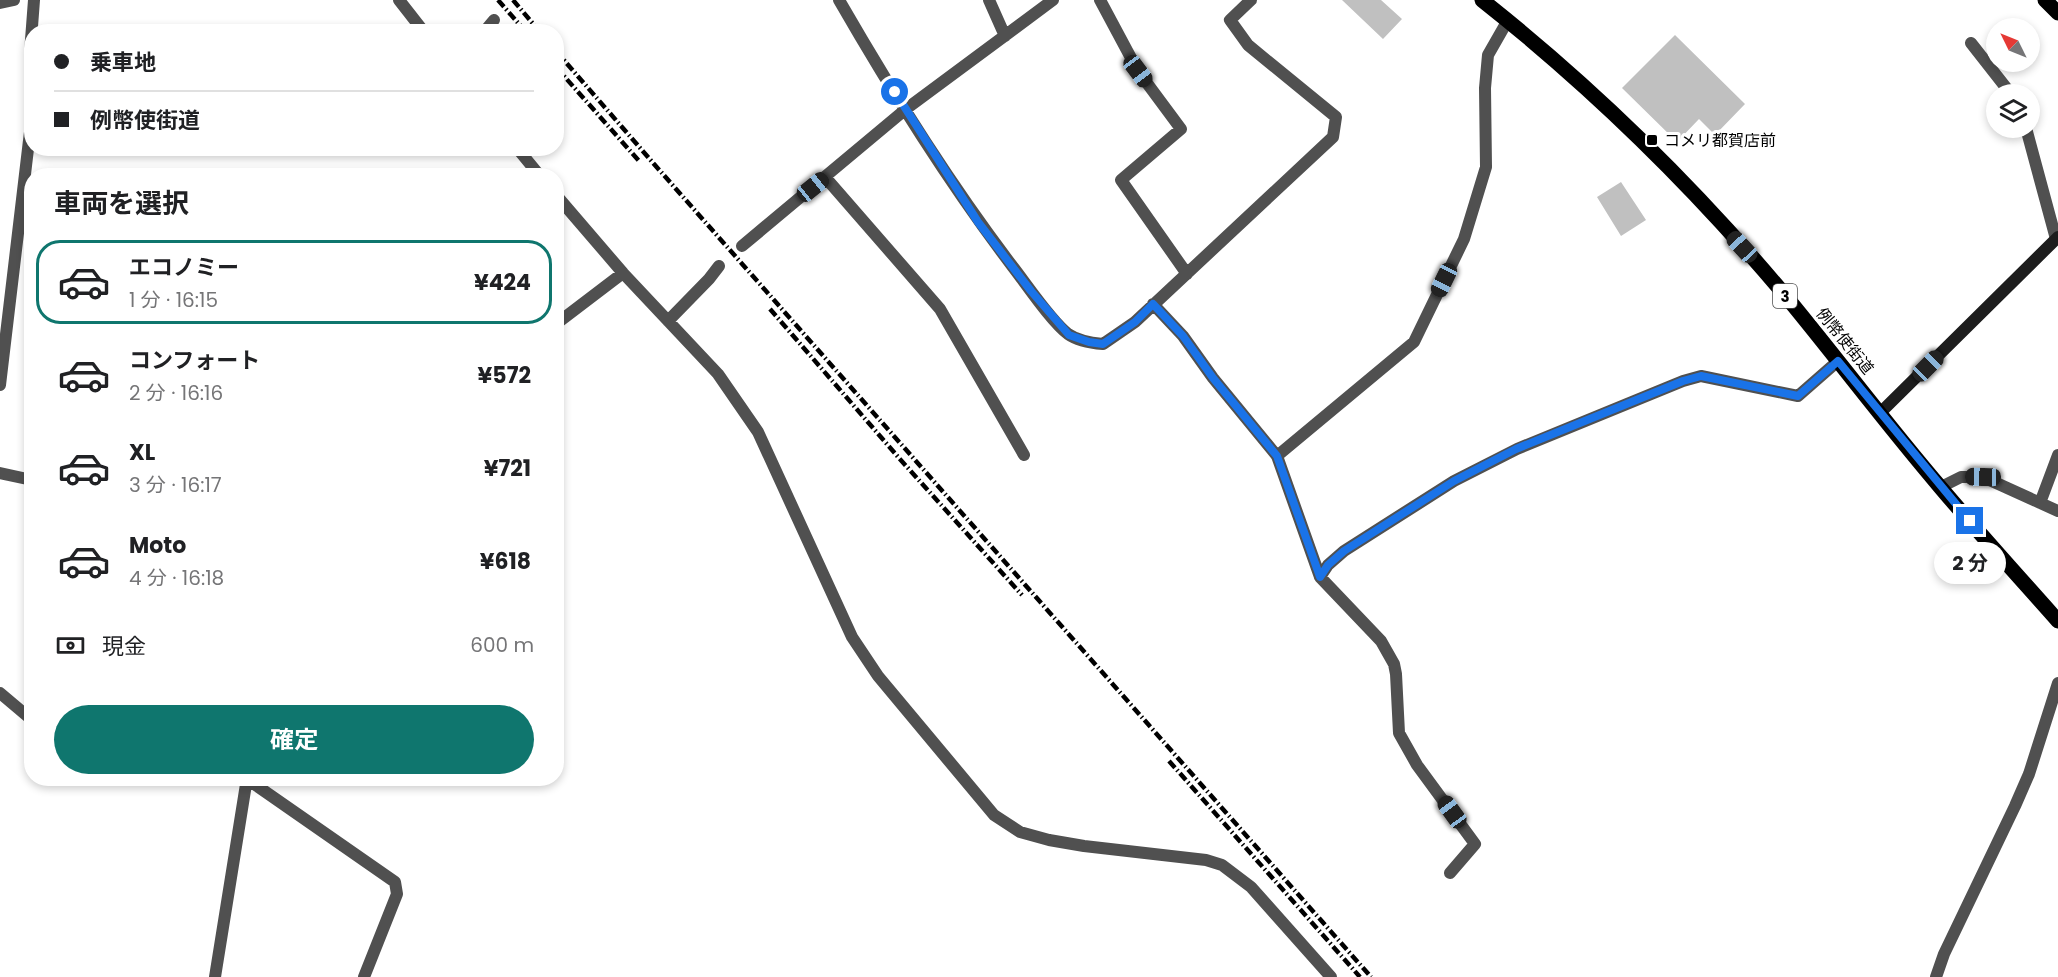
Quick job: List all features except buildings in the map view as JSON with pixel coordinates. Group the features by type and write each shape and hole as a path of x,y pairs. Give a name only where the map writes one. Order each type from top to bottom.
{"main road":[{"name":"例幣使街道","path":"1482,0 1541,48 1650,149 1742,247 1941,487 2058,621"},
{"path":"2045,0 2058,13"}],"street":[{"path":"0,3 14,0"},
{"path":"28,0 33,0 32,24"},
{"path":"399,0 418,24"},
{"path":"839,0 978,222 1031,291 1069,335 1103,344 1135,322 1333,137 1336,117 1248,45 1230,20 1251,0"},
{"path":"989,0 1005,36"},
{"path":"742,246 906,109 1053,0"},
{"path":"1100,0 1138,71 1181,129 1121,180 1186,274"},
{"path":"491,24 494,20"},
{"path":"1277,456 1413,342 1464,239 1486,167 1485,88 1488,55 1508,20"},
{"path":"1971,43 2003,84"},
{"path":"1880,413 2057,238 2029,138"},
{"path":"524,156 533,168"},
{"path":"825,177 940,309 1024,455"},
{"path":"0,385 24,183"},
{"path":"564,204 623,273 718,374 758,432 841,616 878,676 994,815 1020,832 1049,840 1198,858 1222,865 1251,886 1331,977"},
{"path":"668,321 719,266"},
{"path":"564,318 623,273"},
{"path":"1153,304 1183,336 1213,378 1277,456 1320,577 1382,642 1394,664 1399,733 1417,765 1475,844 1450,873"},
{"path":"1320,577 1328,565 1354,545 1454,481 1516,449 1654,392 1701,376 1798,396 1838,361"},
{"path":"2040,503 2058,455"},
{"path":"0,473 24,478"},
{"path":"1941,487 1960,477 1983,477 2058,511"},
{"path":"1936,977 1944,954 2029,774 2058,683"},
{"path":"0,693 24,713"},
{"path":"215,977 246,786"},
{"path":"257,786 395,882 397,894 364,977"}],"railway":[{"path":"498,0 519,24"},
{"path":"513,0 533,24"},
{"path":"564,60 1371,977"},
{"path":"564,76 639,161"},
{"path":"770,309 1022,595"},
{"path":"1169,761 1360,977"}],"place":[{"name":"コメリ都賀店前","path":"1652,140"}],"route":[{"path":"895,92 978,222 1031,291 1069,335 1103,344 1135,322 1153,304 1183,336 1213,378 1277,456 1320,577 1328,565 1344,551 1454,481 1516,449 1667,387 1701,376 1798,396 1838,361 1970,521"}]}
